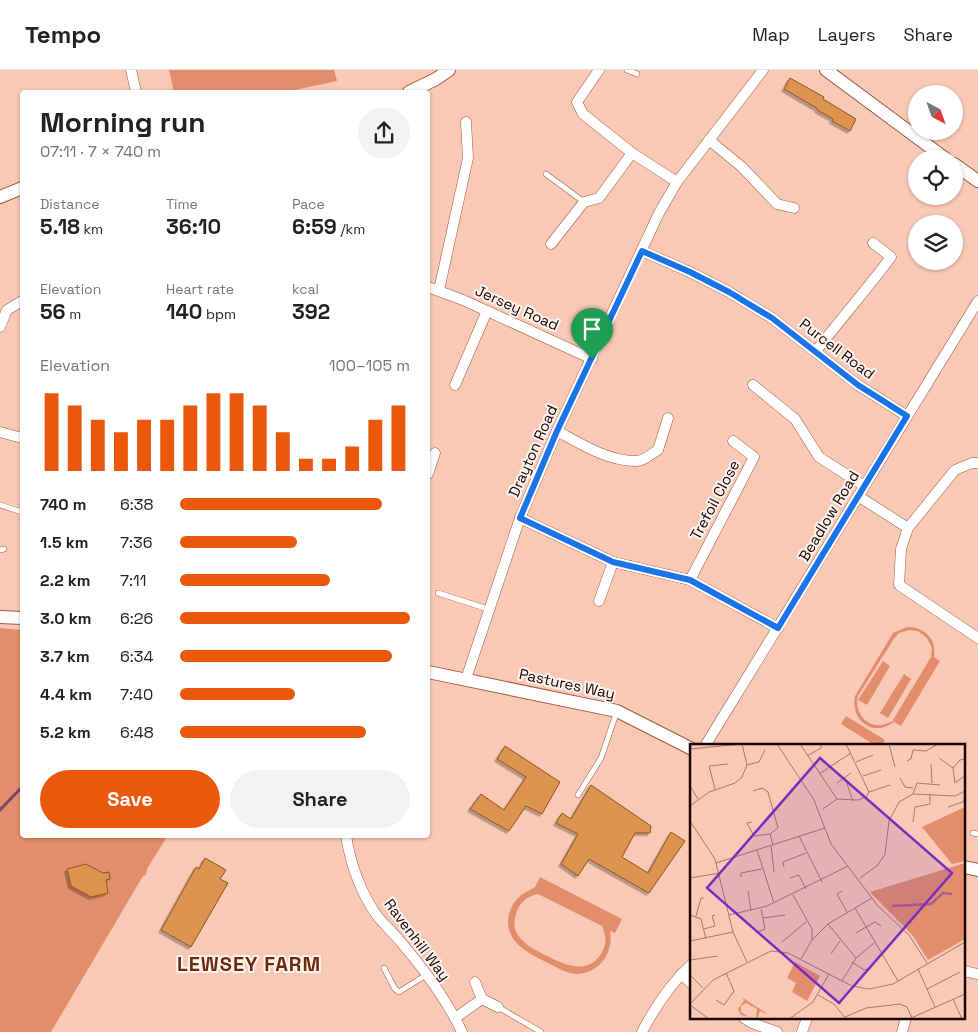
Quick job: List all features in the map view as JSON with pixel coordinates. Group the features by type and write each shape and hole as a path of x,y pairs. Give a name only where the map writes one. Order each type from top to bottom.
{"street":[{"path":"131,70 136,90"},
{"path":"414,90 436,80 449,70"},
{"path":"599,70 577,102 583,114 632,154 677,182"},
{"name":"Drayton Road","path":"466,679 520,518 557,431 642,251 677,182 763,70"},
{"path":"826,70 934,150"},
{"path":"439,290 468,158 466,122"},
{"path":"709,140 742,167 777,204 794,208"},
{"path":"551,244 584,202 599,198 632,154"},
{"path":"963,170 978,181"},
{"path":"0,198 20,189"},
{"path":"816,352 844,314 864,293 891,257 873,243"},
{"name":"Purcell Road","path":"642,251 729,292 772,318 858,385 907,416"},
{"name":"Jersey Road","path":"430,288 487,311 592,359"},
{"name":"Beadlow Road","path":"706,744 978,301"},
{"path":"0,327 7,310 20,302"},
{"path":"455,384 487,311"},
{"path":"753,386 795,419 819,457 864,486"},
{"path":"557,431 614,458 639,461 658,450 668,418"},
{"path":"0,432 20,437"},
{"name":"Trefoil Close","path":"690,580 754,457 733,441"},
{"path":"430,468 435,453"},
{"path":"978,463 972,463 955,470 908,528 901,549 899,585 978,638"},
{"path":"858,496 908,528"},
{"path":"520,518 613,562 690,580 778,628"},
{"path":"599,601 613,562"},
{"path":"0,617 20,618"},
{"name":"Pastures Way","path":"430,672 618,711 690,748"},
{"name":"Ravenhill Way","path":"347,838 353,867 370,903 378,916 426,975 455,1018 462,1032"},
{"path":"642,1032 660,1001 681,974 690,966"},
{"path":"681,974 690,982"},
{"path":"475,982 482,999 498,1007"},
{"path":"455,1018 482,999"},
{"path":"747,1020 776,1032"}],"lane":[{"path":"628,70 637,74"},
{"path":"546,174 584,202"},
{"path":"0,505 20,511"},
{"path":"438,593 488,609"},
{"path":"578,795 601,758 618,711"},
{"path":"384,968 398,992 426,975"},
{"path":"498,1007 540,1032"}],"shaded area":[{"path":"169,70 334,70 337,81 294,90 174,90"},
{"path":"907,627 919,629 932,640 934,657 940,661 901,726 894,722 878,728 871,727 860,719 856,712 854,705 855,696 893,633","holes":["909,630 918,631 927,638 932,648 931,657 894,721 882,725 866,721 859,712 858,696 899,633"]},
{"path":"0,628 20,630 20,838 166,838 147,869 146,875 143,876 51,1032 0,1032"},
{"path":"883,661 890,666 867,705 858,700"},
{"path":"904,674 911,679 888,718 880,713"},
{"path":"846,716 885,740 882,744 873,744 841,724"},
{"path":"540,877 622,919 615,933 610,931 610,946 604,960 592,970 577,974 566,972 533,955 513,939 508,924 510,910 519,897 535,887","holes":["538,894 602,926 605,939 605,946 602,952 590,964 576,966 541,953 522,941 515,929 514,922 521,903 527,898"]}],"building":[{"path":"790,78 824,97 823,99 856,119 850,131 784,89"},
{"path":"505,746 560,782 542,814 526,806 509,831 470,809 481,794 504,810 526,777 497,759"},
{"path":"591,785 651,826 650,833 635,833 622,857 648,873 671,832 685,841 649,893 589,859 578,876 561,864 578,834 556,823 562,813 571,819"},
{"path":"205,858 226,870 220,879 228,883 191,947 161,930 196,867 199,869"},
{"path":"86,864 103,873 109,872 110,879 106,880 108,893 91,897 71,886 67,869"}],"waterway":[{"path":"0,810 20,789"}],"district":[{"name":"LEWSEY FARM","path":"249,964"}],"route":[{"path":"642,251 729,292 772,318 858,385 907,416 778,628 690,580 613,562 520,518 557,431 592,359 642,251"}]}
